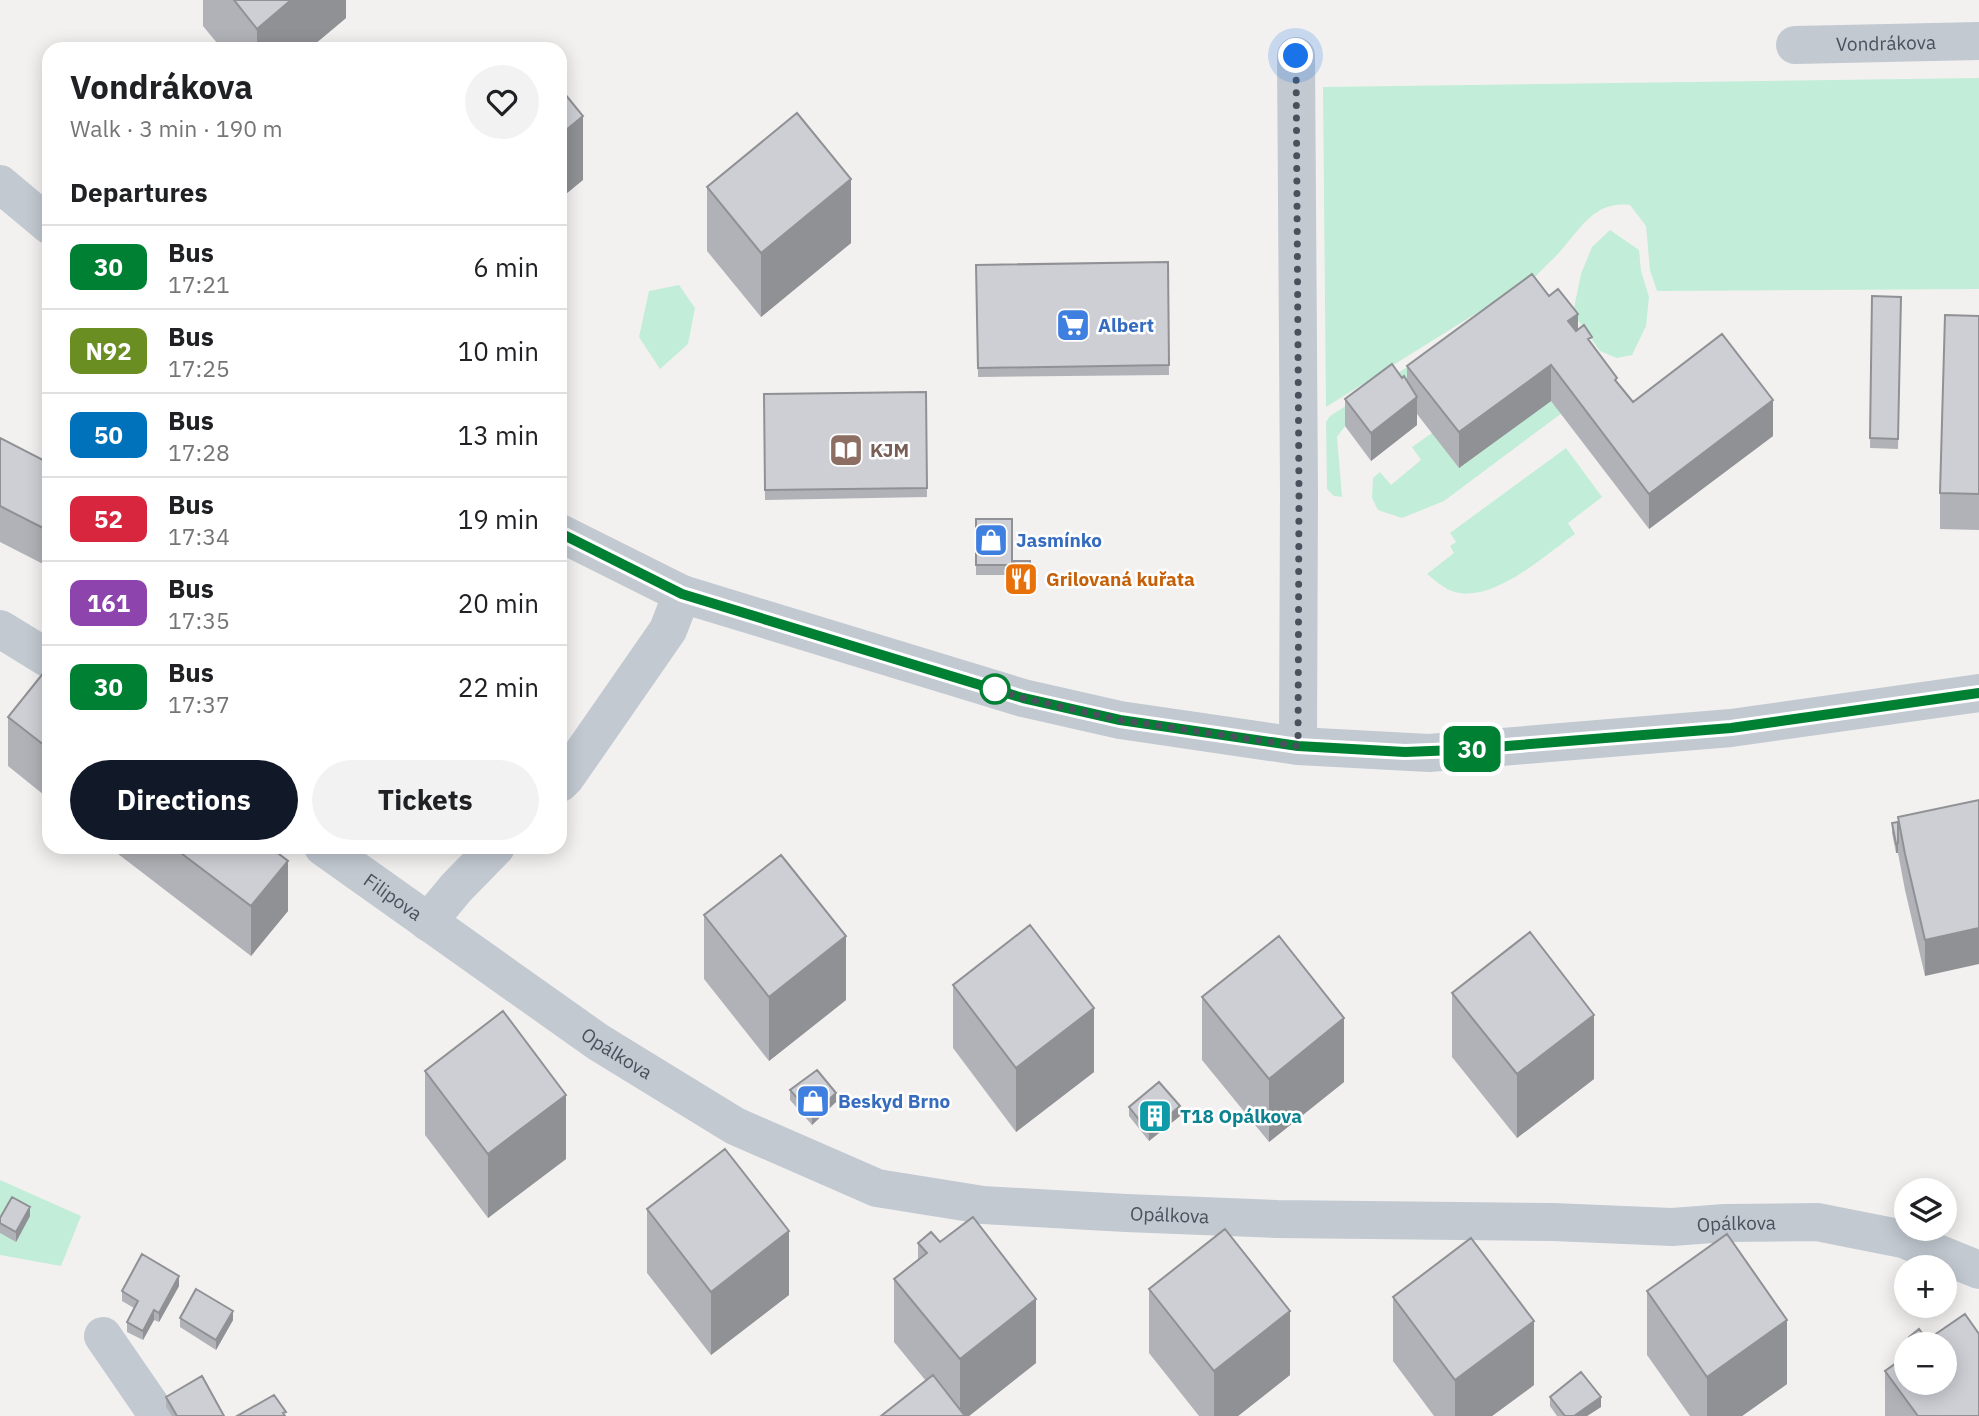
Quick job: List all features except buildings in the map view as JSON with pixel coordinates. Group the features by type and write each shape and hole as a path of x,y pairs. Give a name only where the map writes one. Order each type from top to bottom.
{"street":[{"name":"Vondrákova","path":"1795,45 1979,41"},
{"path":"1296,56 1298,746"},
{"path":"0,184 42,219"},
{"path":"567,536 682,594 1023,698 1120,720 1298,746 1429,752 1470,749 1731,728 1979,693"},
{"path":"567,773 668,630 682,594"},
{"path":"0,629 42,655"},
{"name":"Filipova","path":"333,854 428,922"},
{"path":"428,922 489,854"},
{"name":"Opálkova","path":"428,922 598,1042 735,1126 877,1188 983,1205 1285,1219 1553,1222 1672,1227 1725,1223 1817,1222 1903,1239 1979,1270"},
{"path":"103,1336 158,1416"}],"green space":[{"path":"1979,78 1979,289 1657,291 1650,270 1646,226 1630,205 1618,205 1591,216 1536,276 1326,407 1323,87"},
{"path":"1610,230 1639,250 1641,271 1649,297 1646,326 1632,355 1617,358 1600,351 1573,313 1581,274 1592,247"},
{"path":"679,285 695,308 688,344 660,369 639,337 649,291"},
{"path":"1519,296 1547,296 1391,392 1345,426 1337,437 1342,497 1334,496 1327,489 1326,422 1330,416"},
{"path":"1551,401 1562,413 1444,501 1402,518 1378,510 1372,498 1373,478 1380,472 1391,485 1421,460 1412,447 1432,433"},
{"path":"1566,448 1602,497 1568,523 1575,534 1518,575 1486,591 1470,594 1455,592 1427,574 1454,553 1450,546 1456,542 1450,533"},
{"path":"0,1180 81,1216 61,1266 0,1255"}],"bus line":[{"name":"30","path":"567,536 682,594 1023,698 1120,720 1298,746 1405,752 1456,750 1731,728 1979,693"}],"place":[{"name":"Albert","path":"1073,325"},
{"name":"KJM","path":"846,450"},
{"name":"Jasmínko","path":"991,540"},
{"name":"Grilovaná kuřata","path":"1021,579"},
{"name":"Beskyd Brno","path":"813,1101"},
{"name":"T18 Opálkova","path":"1155,1116"}],"route":[{"path":"995,689 991,688 1120,720 1298,746 1296,56"}]}
